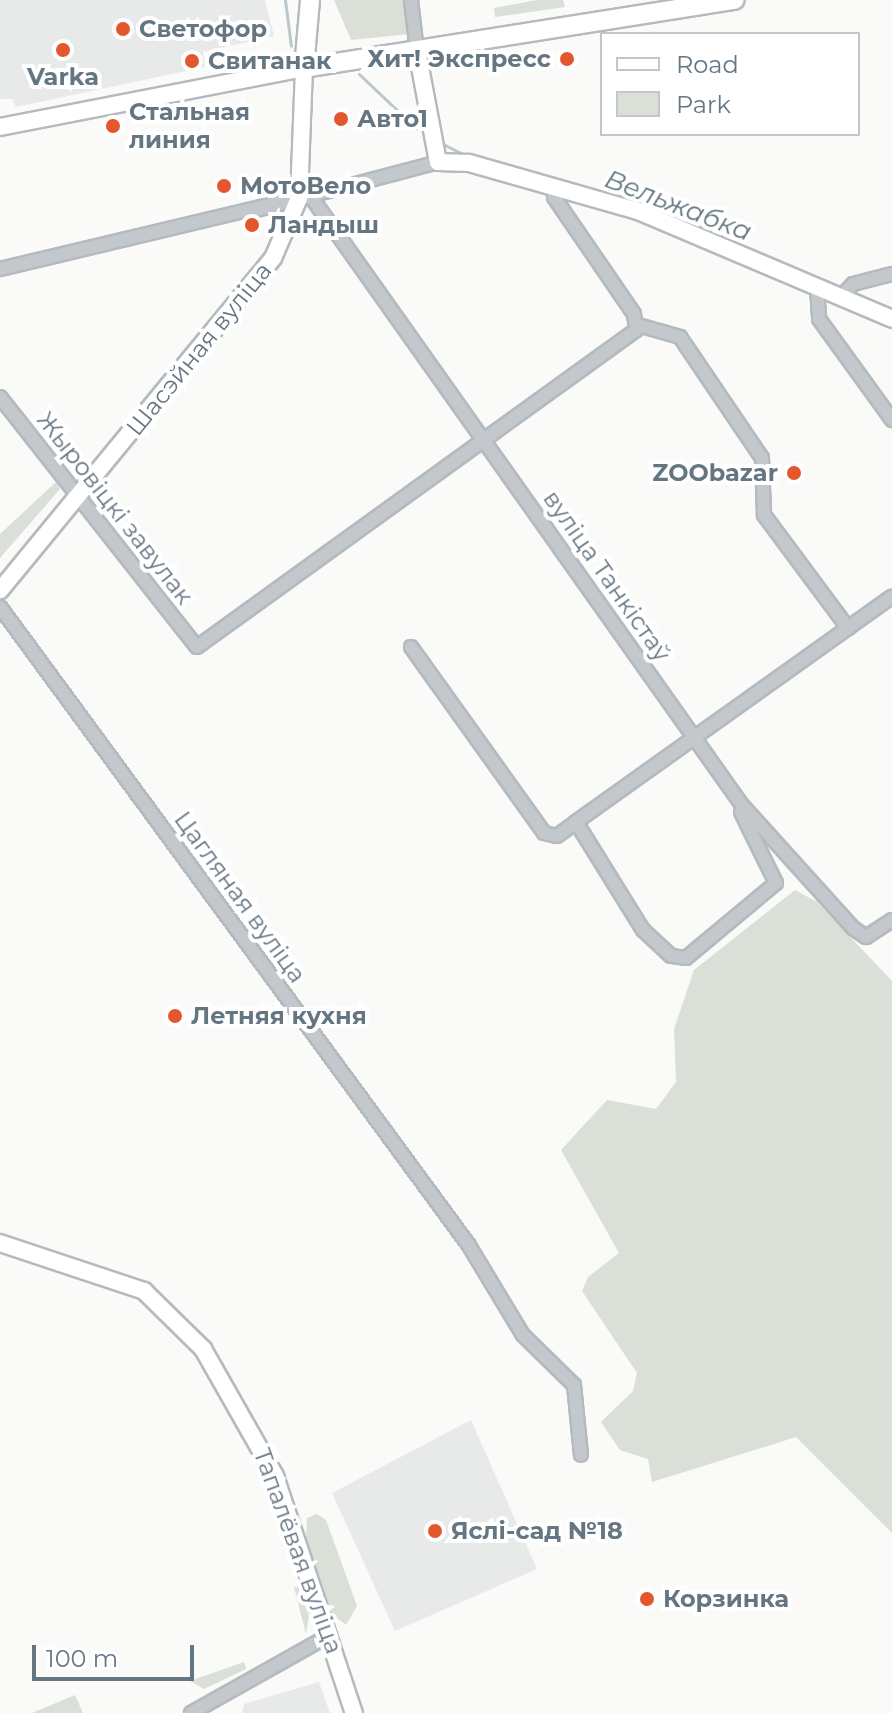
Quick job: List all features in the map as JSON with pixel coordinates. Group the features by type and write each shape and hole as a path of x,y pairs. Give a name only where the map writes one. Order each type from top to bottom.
{"highway":[{"path":"310,0 304,68 735,0"}],"main road":[{"path":"417,51 438,162 554,187 638,211 892,319"},
{"path":"0,127 304,68"},
{"name":"Шасэйная вуліца","path":"0,590 254,282 304,196 304,68"},
{"name":"Тапалёвая вуліца","path":"0,1243 144,1291 183,1325 263,1447 330,1635 354,1713"}],"street":[{"path":"411,0 417,51"},
{"path":"0,269 223,212 304,196 438,162"},
{"path":"554,187 638,325 680,337 762,458 764,515 848,628"},
{"name":"вуліца Танкістаў","path":"304,196 487,440 742,805 853,928 866,937 892,920"},
{"path":"840,298 853,284 892,274"},
{"path":"817,288 819,319 892,420"},
{"path":"487,440 629,338 638,325"},
{"name":"Жыровіцкі завулак","path":"0,397 197,647 487,440"},
{"path":"411,647 544,833 557,836 693,735 892,597"},
{"name":"Цагляная вуліца","path":"0,607 468,1244 523,1335 574,1385 581,1455"},
{"name":"вуліца Танкістаў","path":"576,822 643,930 671,956 686,958 776,883 742,805"},
{"path":"191,1713 330,1635"}],"shaded area":[{"path":"0,0 265,0 274,36 203,52 205,67 16,107 12,99 0,99"},
{"name":"Яслі-сад №18","path":"471,1420 537,1569 395,1631 332,1493"},
{"path":"319,1682 330,1713 242,1713 244,1704"}],"green space":[{"path":"334,0 404,0 410,34 351,40"},
{"path":"537,0 563,0 565,7 495,17 494,8"},
{"path":"56,482 60,489 0,558 0,534"},
{"path":"795,890 817,902 892,981 892,1533 796,1437 652,1482 648,1459 620,1450 601,1422 633,1391 637,1373 582,1291 588,1277 619,1253 561,1150 607,1100 656,1109 676,1082 674,1029 694,970"},
{"path":"317,1514 326,1520 357,1606 346,1625 330,1613 306,1538 307,1518"},
{"path":"294,1587 302,1587 310,1610 306,1634"},
{"path":"244,1662 246,1669 204,1689 190,1681"},
{"path":"75,1695 83,1713 32,1713"}],"waterway":[{"name":"Вельжабка","path":"285,0 291,46"},
{"name":"Вельжабка","path":"359,74 416,128"},
{"name":"Вельжабка","path":"443,144 467,156"},
{"name":"Вельжабка","path":"710,233 743,247"},
{"name":"Вельжабка","path":"879,305 891,309"}],"place":[{"name":"Светофор","path":"123,29"},
{"name":"Varka","path":"63,50"},
{"name":"Хит! Экспресс","path":"567,59"},
{"name":"Свитанак","path":"192,61"},
{"name":"Авто1","path":"341,119"},
{"name":"Стальная линия","path":"113,126"},
{"name":"МотоВело","path":"224,186"},
{"name":"Ландыш","path":"252,225"},
{"name":"ZOObazar","path":"794,473"},
{"name":"Летняя кухня","path":"175,1016"},
{"name":"Яслі-сад №18","path":"435,1531"},
{"name":"Корзинка","path":"647,1599"}]}
